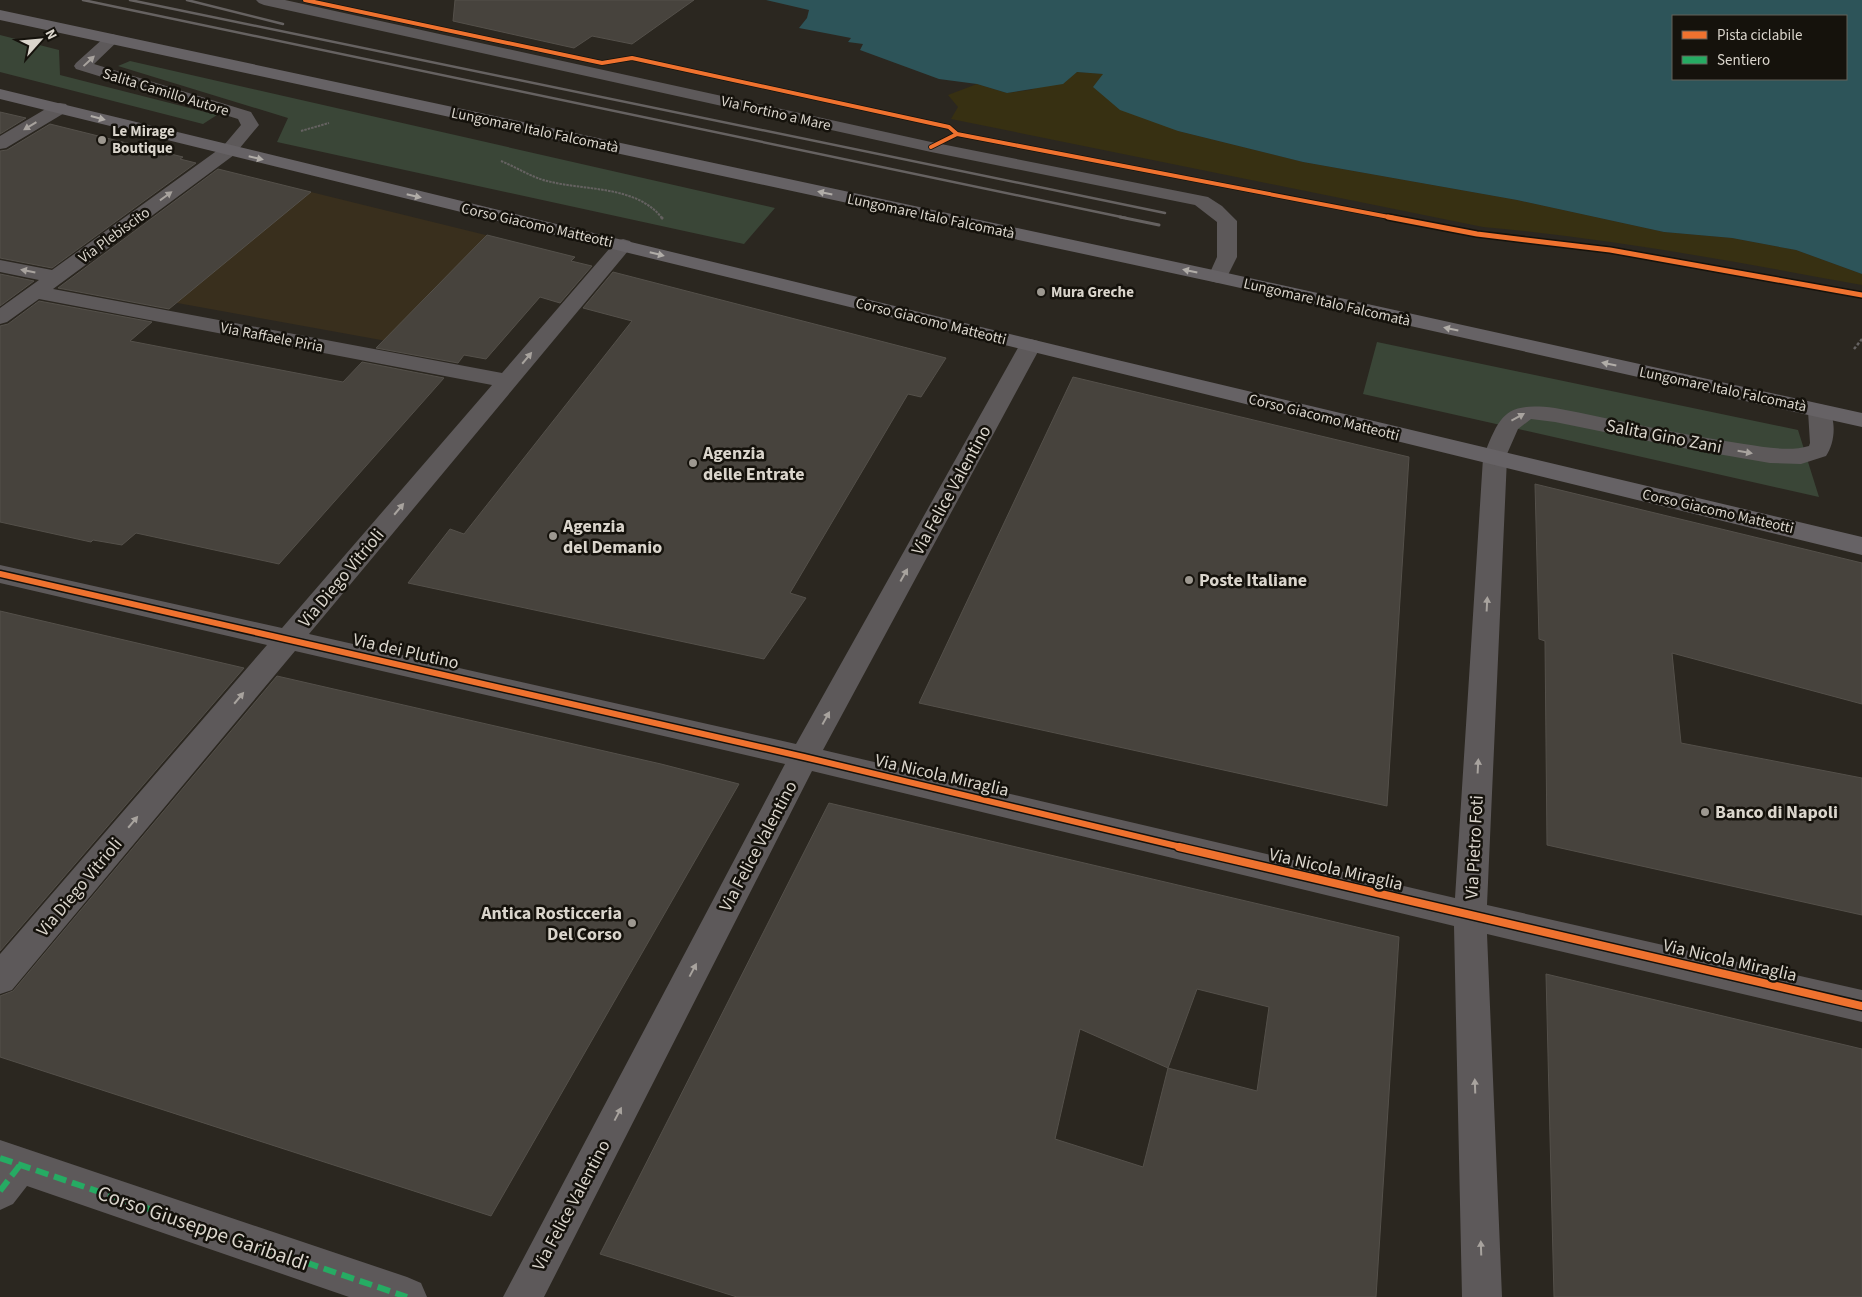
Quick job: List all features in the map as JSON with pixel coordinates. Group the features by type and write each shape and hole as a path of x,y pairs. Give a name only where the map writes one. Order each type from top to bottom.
{"main road":[{"name":"Lungomare Italo Falcomatà","path":"0,15 1218,277 1862,420"},
{"name":"Corso Giacomo Matteotti","path":"0,94 1030,346 1862,546"}],"street":[{"name":"Via Fortino a Mare","path":"264,0 931,147 1201,201 1215,210 1226,221 1227,257 1218,277"},
{"name":"Salita Camillo Autore","path":"112,39 82,66 245,116 250,125 228,151"},
{"path":"0,144 60,108"},
{"name":"Via Plebiscito","path":"0,318 228,151"},
{"name":"Via Diego Vitrioli","path":"0,979 623,245"},
{"path":"0,266 56,277"},
{"name":"Via Raffaele Piria","path":"36,292 508,382"},
{"name":"Via Felice Valentino","path":"523,1297 804,757 1030,346"},
{"name":"Salita Gino Zani","path":"1495,458 1510,420 1518,415 1531,412 1752,454 1796,457 1812,455 1818,451 1822,444 1819,411"},
{"name":"Via Pietro Foti","path":"1482,1297 1470,916 1495,458"},
{"name":"Via dei Plutino","path":"0,574 804,757"},
{"name":"Via Nicola Miraglia","path":"804,757 1470,916 1862,1006"},
{"name":"Corso Giuseppe Garibaldi","path":"7,1172 407,1297"}],"path":[{"path":"497,159 547,181 637,198 660,212 664,220"},
{"path":"1854,349 1862,339"}],"shaded area":[{"path":"238,174 575,257 486,359 89,287"}],"green space":[{"path":"0,35 59,50 60,75 217,115 203,124 0,72"},
{"path":"130,61 775,208 744,244 277,142 288,118 118,66"},
{"path":"1377,342 1798,430 1819,497 1363,394"}],"sand":[{"path":"1077,72 1104,74 1178,131 1303,162 1517,200 1664,232 1732,238 1796,250 1862,274 1862,285 1626,244 1483,227 951,119 958,107 948,95 977,84 1007,93 1030,90"}],"water":[{"path":"766,0 1862,0 1862,274 1796,250 1732,238 1664,232 1517,200 1303,162 1178,131 1120,110 1093,87 1103,74 1077,72 1063,84 1007,93 977,84 939,79 860,50 863,44 848,42 851,38 799,28 807,18 809,10"}],"building":[{"path":"455,0 694,0 632,44 592,36 574,48 453,21"},
{"path":"0,112 26,118 0,134"},
{"path":"50,124 183,157 180,159 196,163 52,268 0,258 0,151 7,150"},
{"path":"218,169 311,192 169,309 58,288"},
{"path":"487,235 575,257 571,261 592,266 560,303 540,297 486,359 464,355 458,363 376,348"},
{"name":"Agenzia delle Entrate","path":"613,272 946,358 921,397 908,394 790,593 806,598 764,659 408,583 450,529 464,534 632,321 583,308"},
{"path":"0,274 34,281 0,306"},
{"path":"39,301 152,322 130,341 343,382 362,362 444,378 279,564 136,533 122,545 93,540 91,542 0,522 0,326 8,324"},
{"name":"Poste Italiane","path":"1073,377 1409,457 1387,806 919,703"},
{"path":"1535,484 1862,563 1862,704 1672,653 1681,743 1862,778 1862,915 1547,845 1545,641 1539,639"},
{"path":"0,611 244,668 0,951"},
{"path":"277,676 661,764 739,784 491,1216 0,1057 0,996 13,991"},
{"path":"829,803 1399,937 1376,1297 737,1297 600,1254","holes":["1197,989 1269,1007 1257,1091 1168,1068","1080,1029 1168,1068 1143,1167 1055,1139"]},
{"path":"1546,974 1862,1049 1862,1297 1554,1297"}],"railway":[{"path":"83,0 1126,218"},
{"path":"130,0 1165,213"},
{"path":"187,0 283,24"},
{"path":"1120,217 1159,225"}],"marked path":[{"path":"0,1158 407,1297"},
{"path":"0,1191 20,1165"}],"cycle path":[{"path":"305,0 602,63 632,58 949,127 957,134"},
{"path":"931,147 957,134 1477,234 1610,250 1862,295"},
{"path":"0,574 804,757 1406,901 1862,1006"}],"place":[{"name":"Le Mirage Boutique","path":"102,140"},
{"name":"Mura Greche","path":"1041,292"},
{"name":"Agenzia delle Entrate","path":"693,463"},
{"name":"Agenzia del Demanio","path":"553,536"},
{"name":"Poste Italiane","path":"1189,580"},
{"name":"Banco di Napoli","path":"1705,812"},
{"name":"Antica Rosticceria Del Corso","path":"632,923"}]}
